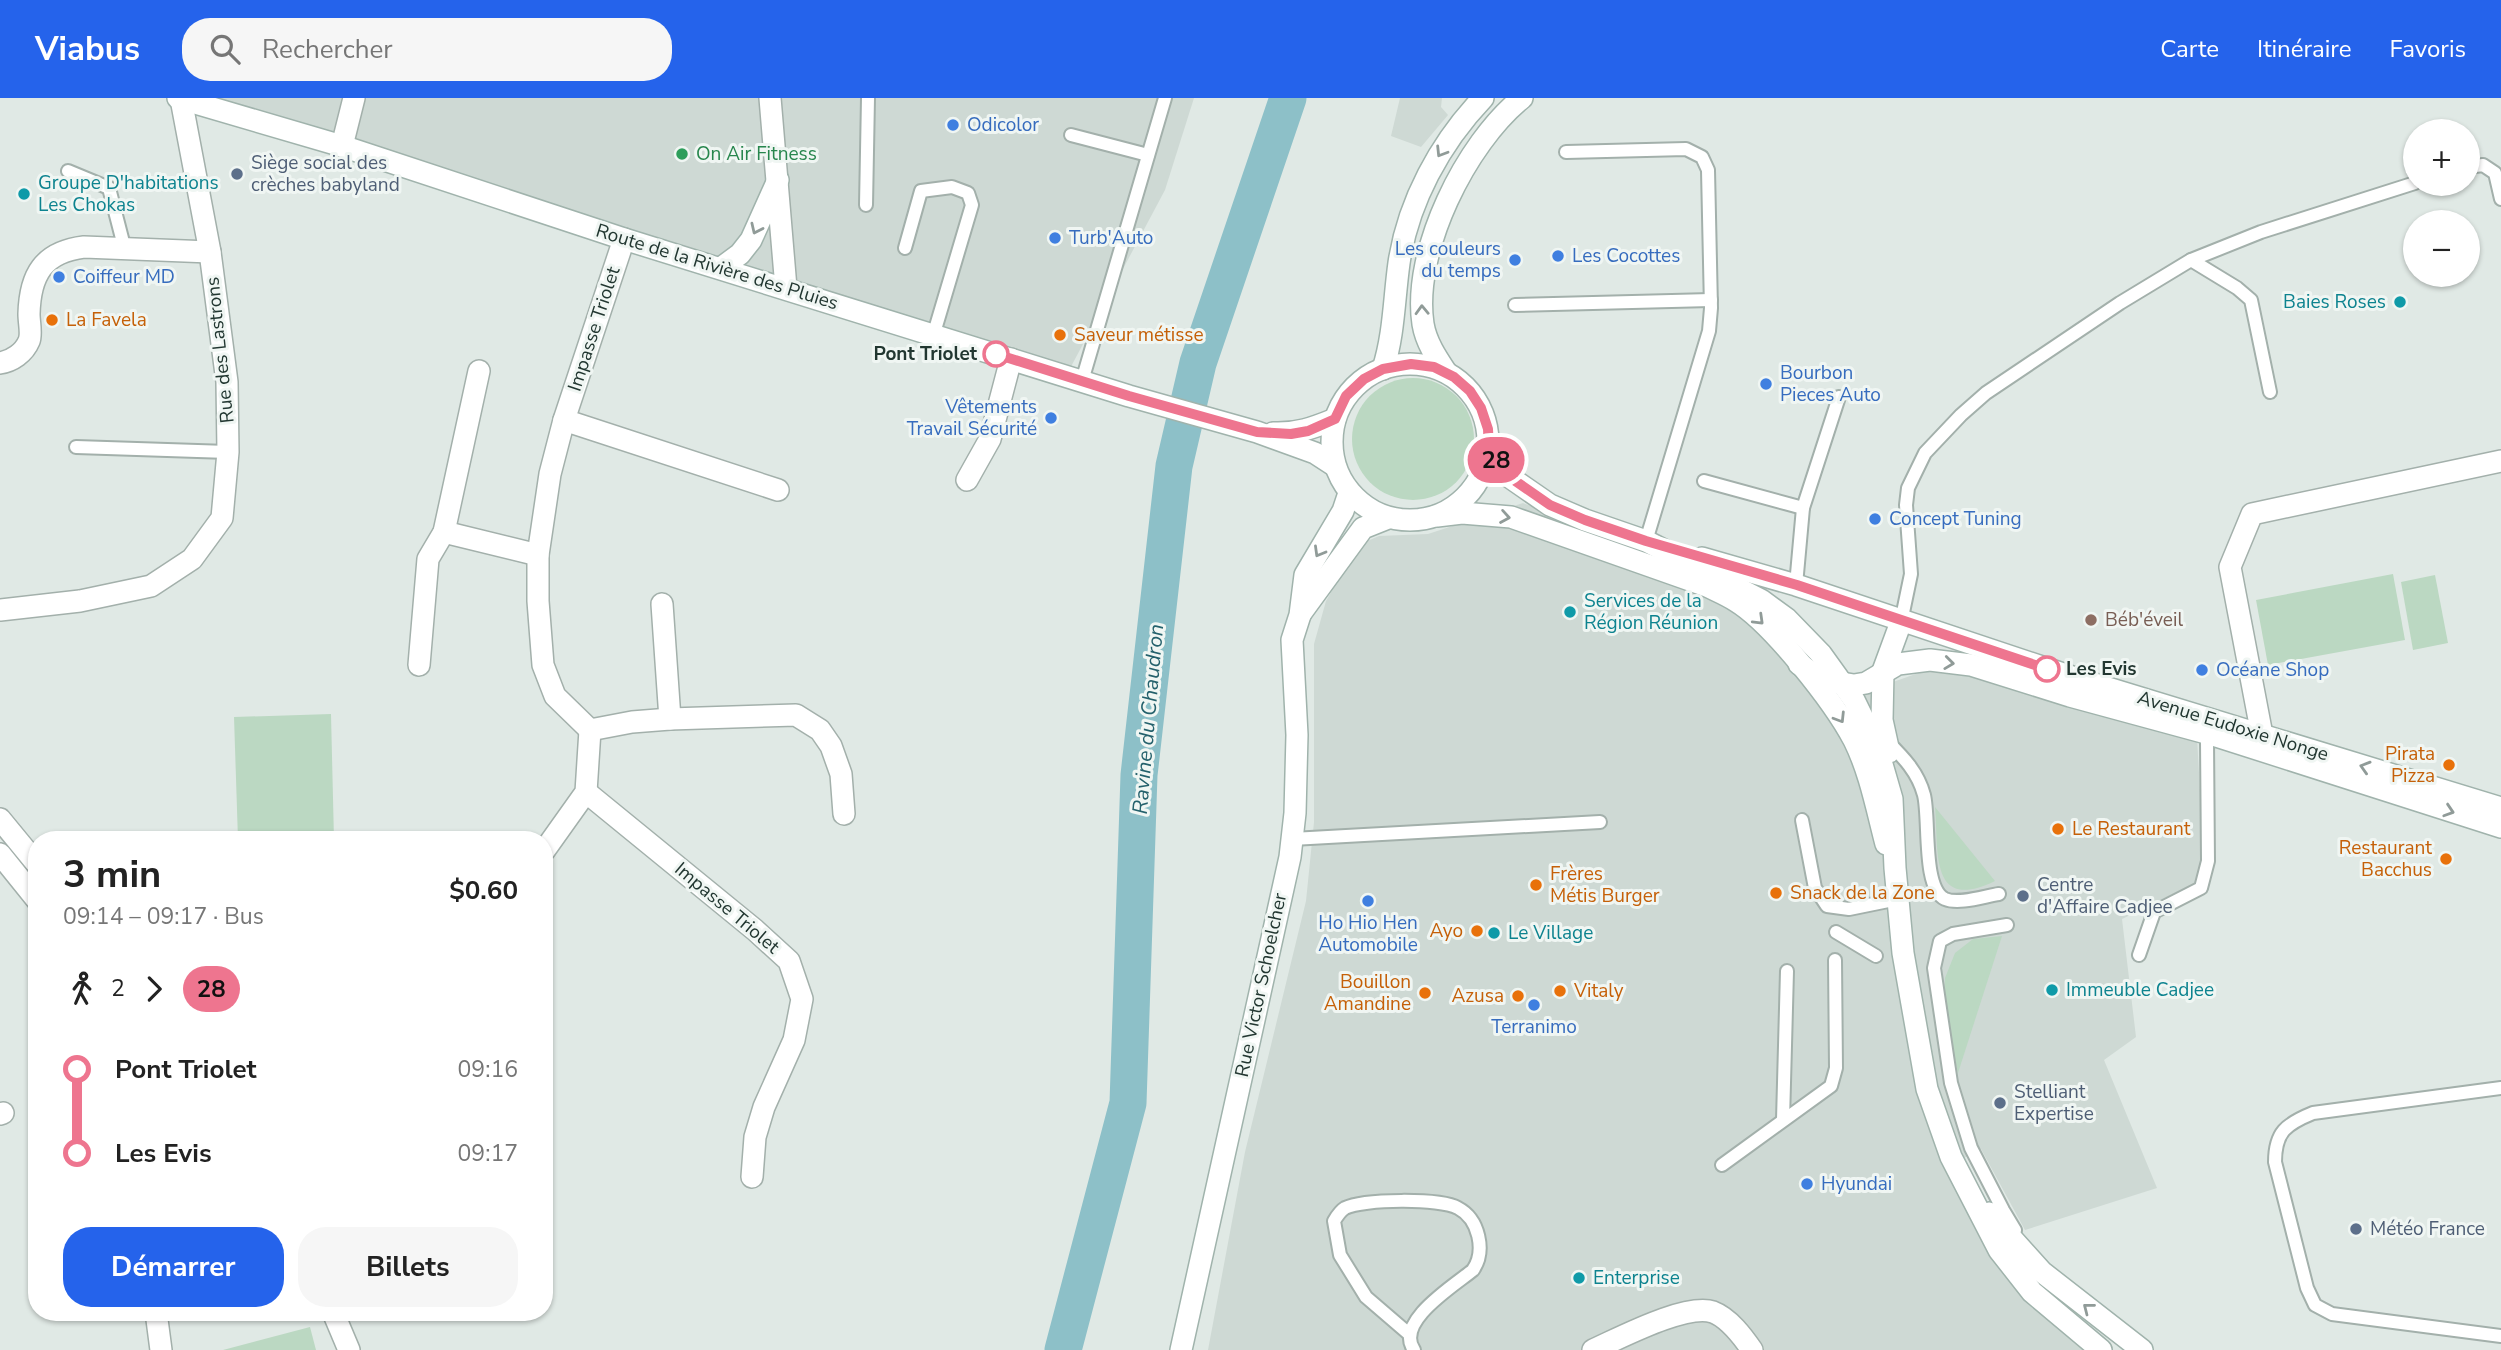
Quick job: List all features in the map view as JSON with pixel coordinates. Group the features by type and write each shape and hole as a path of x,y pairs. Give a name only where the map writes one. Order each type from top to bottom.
{"main road":[{"name":"Route de la Rivière des Pluies","path":"179,98 342,146 624,239 934,333 1129,396 1257,432 1315,453 1335,466"},
{"name":"Rue des Lastrons","path":"0,610 80,601 151,586 192,559 222,518 228,452 227,382 210,252 179,98"},
{"path":"342,146 354,98"},
{"path":"770,98 786,288"},
{"path":"1383,369 1390,341 1403,245 1418,196 1439,154 1470,111 1483,98"},
{"path":"1446,372 1428,342 1423,325 1422,288 1435,231 1451,192 1470,159 1489,131 1522,98"},
{"path":"721,268 740,254 751,240 778,180"},
{"name":"Impasse Triolet","path":"590,730 555,696 543,665 538,555 550,474 564,420 624,239"},
{"path":"0,363 9,362 23,352 30,340 29,312 36,276 43,263 69,249 83,247 210,252"},
{"path":"967,480 996,423 1012,359"},
{"path":"1437,516 1462,501 1481,478 1489,449 1488,429 1481,408 1470,391 1446,372 1434,367 1411,364 1383,369 1364,379 1346,396 1335,419 1331,442 1335,466 1349,493 1367,509 1388,518 1413,521 1462,513 1511,517 1707,586 1737,601 1760,621 1799,664 1832,704 1855,742 1895,869"},
{"path":"419,665 428,559 444,532 479,371"},
{"name":"Route de la Rivière des Pluies","path":"1257,432 1300,432 1335,419"},
{"path":"564,420 778,490"},
{"path":"1489,449 1508,476 1550,505 1646,541 1761,600 1787,618 1812,645 1854,700 1877,747 1892,799"},
{"path":"2262,735 2230,567 2252,514 2501,461"},
{"name":"Rue Victor Schoelcher","path":"1181,1350 1290,857 1296,813 1297,735 1292,640 1300,615 1305,575 1343,511 1349,493"},
{"name":"Rue Victor Schoelcher","path":"1300,615 1363,528 1388,518"},
{"path":"444,532 538,555"},
{"name":"Avenue Eudoxie Nonge","path":"1646,541 1797,585 1901,622 2501,808"},
{"path":"662,604 670,719"},
{"path":"1901,622 1883,671 1881,696 1892,771 1895,869 1903,953 1927,1089 1951,1157 1972,1193 1999,1250 2032,1292 2101,1350"},
{"name":"Avenue Eudoxie Nonge","path":"1842,684 1866,683 1898,664 1930,660 1971,665 2070,696 2210,734 2501,827"},
{"path":"1799,664 1823,680 1842,684"},
{"path":"553,838 586,792 590,730 632,722 796,715 821,730 831,746 841,774 844,814"},
{"name":"Impasse Triolet","path":"586,792 789,961 802,999 794,1040 764,1107 755,1137 752,1177"},
{"path":"0,820 28,853"},
{"path":"0,854 28,889"},
{"path":"1972,1193 2042,1272 2142,1350"},
{"path":"1593,1350 1677,1313 1712,1312 1740,1332 1752,1350"},
{"path":"157,1321 161,1350"},
{"path":"337,1321 349,1350"}],"lane":[{"path":"866,205 868,98"},
{"path":"1082,381 1165,98"},
{"path":"1071,135 1149,155"},
{"path":"1566,152 1686,149 1702,157 1708,170 1711,300 1709,331 1646,541"},
{"path":"2480,165 2495,173 2501,199"},
{"path":"68,171 109,188 125,250"},
{"path":"905,248 921,191 951,187 968,193 972,205 934,333"},
{"path":"1901,622 1911,574 1906,505 1909,488 1925,453 1986,393 2120,303 2191,260 2261,232 2403,187"},
{"path":"2191,260 2237,288 2251,300 2270,392"},
{"path":"1515,305 1711,300"},
{"path":"1797,585 1803,509 1839,397"},
{"path":"76,447 228,452"},
{"path":"1704,481 1803,509"},
{"path":"2139,955 2154,912 2201,888 2208,861 2207,741 2210,734"},
{"path":"1886,740 1911,766 1923,793 1928,820 1931,878 1936,891 1946,899 1958,900 1999,894"},
{"path":"1802,820 1815,888 1827,906 1849,909 1899,900"},
{"path":"1292,839 1600,822"},
{"path":"2007,925 1953,934 1940,941 1934,968 1951,1083 1971,1148 2003,1210 2042,1272"},
{"path":"1836,932 1877,956"},
{"path":"1722,1165 1826,1092 1835,1079 1835,960"},
{"path":"1783,1120 1787,971"},
{"path":"2501,1088 2313,1113 2296,1120 2281,1132 2275,1147 2275,1162 2307,1288 2315,1305 2332,1314 2501,1336"},
{"path":"1951,1157 1971,1148"},
{"path":"1409,1334 1366,1297 1340,1255 1334,1220 1342,1209 1373,1202 1456,1206 1474,1225 1479,1237 1479,1262 1473,1270 1425,1308 1409,1334 1410,1345 1414,1350"},
{"path":"2481,1335 2487,1350"}],"shaded area":[{"path":"178,98 1194,98 1165,190 1066,376"},
{"path":"1400,98 1442,98 1441,107 1448,115 1421,147 1391,136"},
{"path":"1523,503 1640,547 1762,608 1822,665 1848,698 1941,665 2197,737 2204,862 2195,883 2122,919 2136,1037 2104,1060 2157,1188 2025,1230 1981,1149 1947,1167 1993,1242 2100,1350 1208,1350 1245,1152 1306,901 1314,822 1314,644 1326,601 1358,545 1379,536 1428,534"}],"green space":[{"path":"1413,378 1436,382 1456,396 1470,416 1474,439 1470,462 1456,482 1436,496 1413,500 1390,496 1370,482 1356,462 1352,439 1356,416 1370,396 1390,382"},
{"path":"2393,574 2405,640 2268,665 2256,600"},
{"path":"2435,575 2448,643 2413,650 2401,582"},
{"path":"331,714 334,831 238,831 234,717"},
{"path":"1935,807 1995,881 1974,889 1958,889 1948,883 1938,858"},
{"path":"2002,936 1958,1073 1943,1010 1945,978 1955,953 1973,939"},
{"path":"310,1327 316,1350 223,1350"}],"waterway":[{"name":"Ravine du Chaudron","path":"1063,1350 1128,1103 1139,775 1174,466 1198,363 1288,98"}],"bus line":[{"name":"28","path":"996,354 1129,396 1257,432 1291,434 1308,431 1335,419 1346,396 1364,379 1383,369 1411,364 1434,367 1454,377 1470,391 1481,408 1488,429 1489,449 1508,476 1550,505 1646,541 1797,585 2047,669"}],"place":[{"name":"Odicolor","path":"953,125"},
{"name":"On Air Fitness","path":"682,154"},
{"name":"Siège social des crèches babyland","path":"237,174"},
{"name":"Groupe D'habitations Les Chokas","path":"24,194"},
{"name":"Turb'Auto","path":"1055,238"},
{"name":"Les Cocottes","path":"1558,256"},
{"name":"Les couleurs du temps","path":"1515,260"},
{"name":"Coiffeur MD","path":"59,277"},
{"name":"Baies Roses","path":"2400,302"},
{"name":"La Favela","path":"52,320"},
{"name":"Saveur métisse","path":"1060,335"},
{"name":"Pont Triolet","path":"996,354"},
{"name":"Bourbon Pieces Auto","path":"1766,384"},
{"name":"Vêtements Travail Sécurité","path":"1051,418"},
{"name":"Concept Tuning","path":"1875,519"},
{"name":"Services de la Région Réunion","path":"1570,612"},
{"name":"Béb'éveil","path":"2091,620"},
{"name":"Les Evis","path":"2047,669"},
{"name":"Océane Shop","path":"2202,670"},
{"name":"Pirata Pizza","path":"2449,765"},
{"name":"Le Restaurant","path":"2058,829"},
{"name":"Restaurant Bacchus","path":"2446,859"},
{"name":"Frères Métis Burger","path":"1536,885"},
{"name":"Snack de la Zone","path":"1776,893"},
{"name":"Centre d'Affaire Cadjee","path":"2023,896"},
{"name":"Ho Hio Hen Automobile","path":"1368,901"},
{"name":"Ayo","path":"1477,931"},
{"name":"Le Village","path":"1494,933"},
{"name":"Immeuble Cadjee","path":"2052,990"},
{"name":"Vitaly","path":"1560,991"},
{"name":"Bouillon Amandine","path":"1425,993"},
{"name":"Azusa","path":"1518,996"},
{"name":"Terranimo","path":"1534,1005"},
{"name":"Stelliant Expertise","path":"2000,1103"},
{"name":"Hyundai","path":"1807,1184"},
{"name":"Météo France","path":"2356,1229"},
{"name":"Enterprise","path":"1579,1278"}]}
